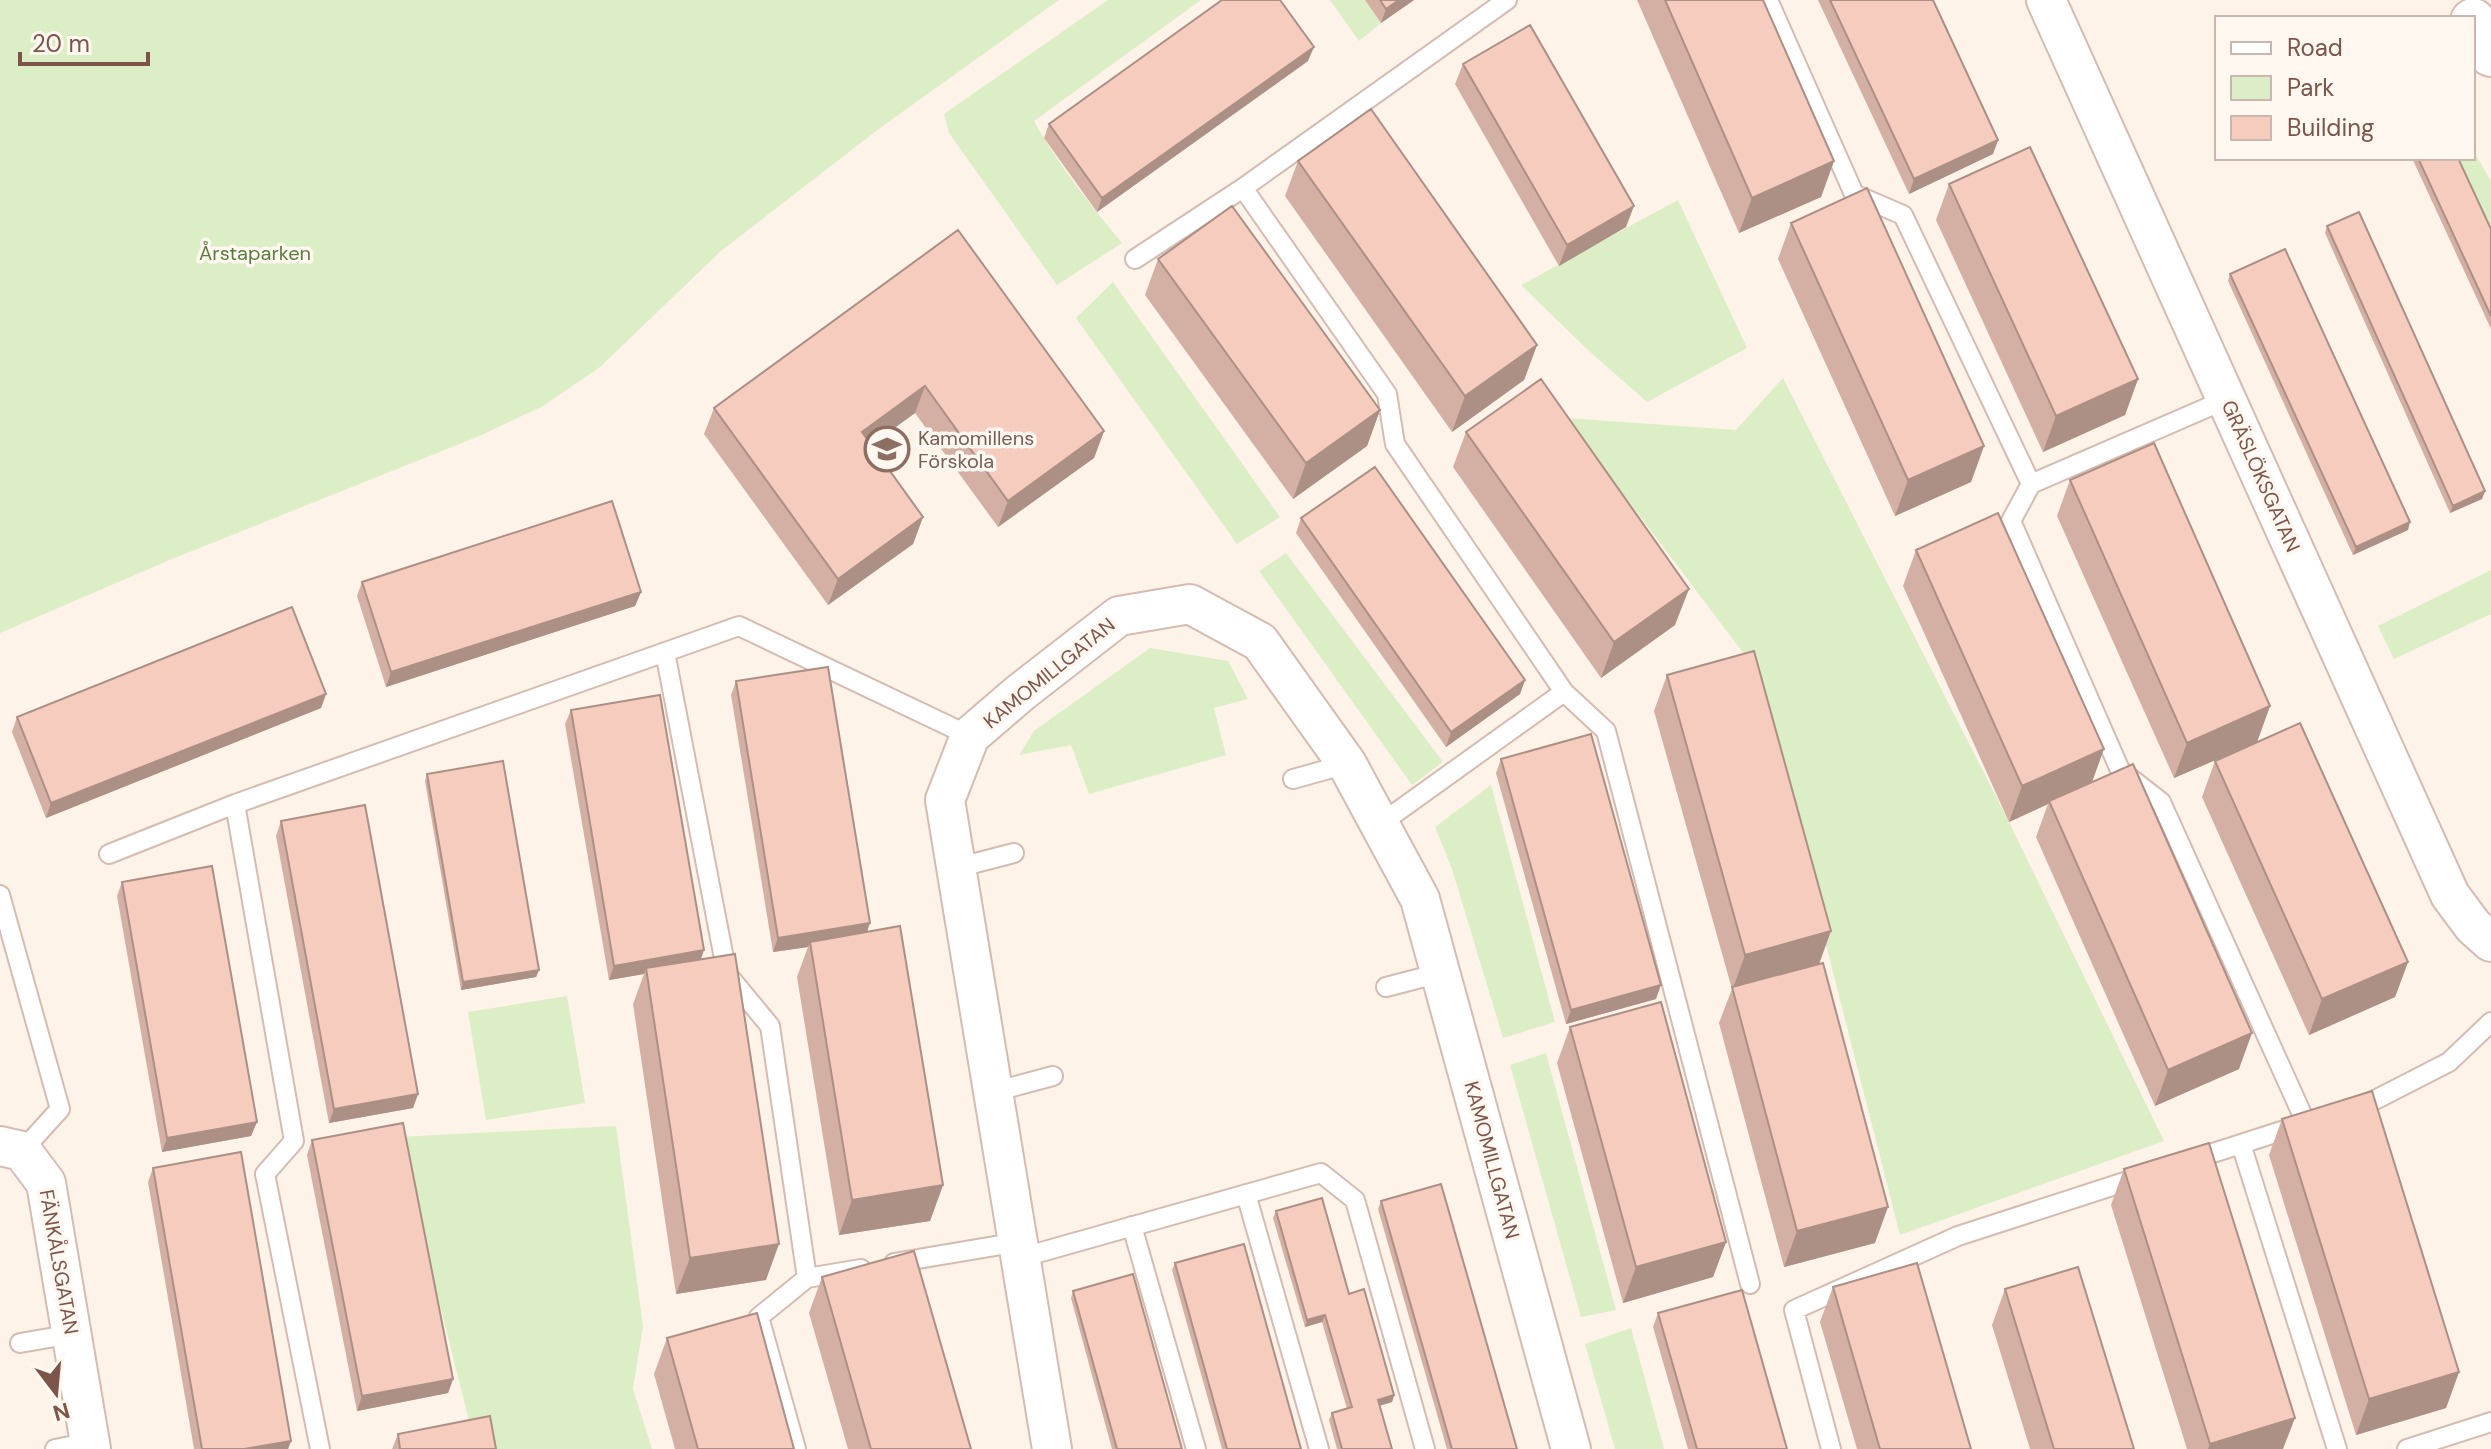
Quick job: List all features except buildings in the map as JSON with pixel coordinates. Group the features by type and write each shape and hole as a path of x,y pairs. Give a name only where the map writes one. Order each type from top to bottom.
{"main road":[{"path":"2475,25 2491,54"}],"street":[{"name":"GRÄSLÖKSGATAN","path":"2046,0 2450,895 2473,926 2491,942"},
{"name":"KAMOMILLGATAN","path":"1052,1449 945,800 970,736 1020,693 1119,616 1190,604 1260,642 1347,764 1420,899 1571,1449"},
{"name":"FÄNKÅLSGATAN","path":"11,1149 46,1183 72,1334 79,1447"}],"lane":[{"path":"1135,259 1243,188 1507,0"},
{"path":"1768,0 1854,194 1903,215 2031,484"},
{"path":"1243,188 1387,394 1395,444 1564,692 1606,731 1750,1284"},
{"path":"2227,399 2031,484 2011,521 2120,770 2161,802 2319,1119"},
{"path":"109,854 235,804 739,626 970,736"},
{"path":"665,652 727,974 770,1026 807,1278"},
{"path":"1380,824 1564,692"},
{"path":"1293,779 1347,764"},
{"path":"235,804 294,1141 265,1174 320,1449"},
{"path":"956,868 1014,853"},
{"path":"0,895 60,1109 11,1149"},
{"path":"1386,987 1440,973"},
{"path":"1831,1449 1794,1310 1958,1236 2369,1103 2449,1062 2491,1022"},
{"path":"993,1092 1053,1076"},
{"path":"2241,1144 2337,1449"},
{"path":"796,1449 759,1317 807,1278 1019,1250 1132,1226 1321,1173 1355,1200 1425,1449"},
{"path":"1246,1194 1319,1449"},
{"path":"1132,1226 1196,1449"},
{"path":"20,1343 72,1334"},
{"path":"2407,1449 2491,1422"}],"green space":[{"name":"Årstaparken","path":"0,0 1059,0 880,128 721,251 600,367 543,406 477,437 172,559 0,633"},
{"path":"1108,0 1201,0 1034,121 1064,168 1122,243 1057,285 949,133 944,114"},
{"path":"1330,0 1365,0 1381,23 1359,41"},
{"path":"2475,153 2491,181 2491,242 2453,160 2475,160"},
{"path":"1678,200 1747,348 1647,402 1521,285"},
{"path":"1113,282 1280,517 1237,544 1076,318"},
{"path":"1783,378 2009,822 2164,1141 1900,1235 1756,670 1566,418 1736,430"},
{"path":"1286,553 1443,762 1412,785 1259,571"},
{"path":"2491,570 2491,614 2394,659 2378,626"},
{"path":"1150,648 1228,661 1248,699 1214,708 1226,755 1089,794 1071,745 1019,755 1034,731"},
{"path":"1491,785 1555,1022 1503,1038 1452,869 1435,827"},
{"path":"567,996 585,1103 486,1120 468,1012"},
{"path":"1546,1053 1616,1310 1581,1317 1510,1065"},
{"path":"616,1126 643,1326 633,1389 652,1449 476,1449 398,1137"},
{"path":"1631,1328 1664,1449 1615,1449 1585,1344"}],"place":[{"name":"Kamomillens Förskola","path":"887,449"}]}
